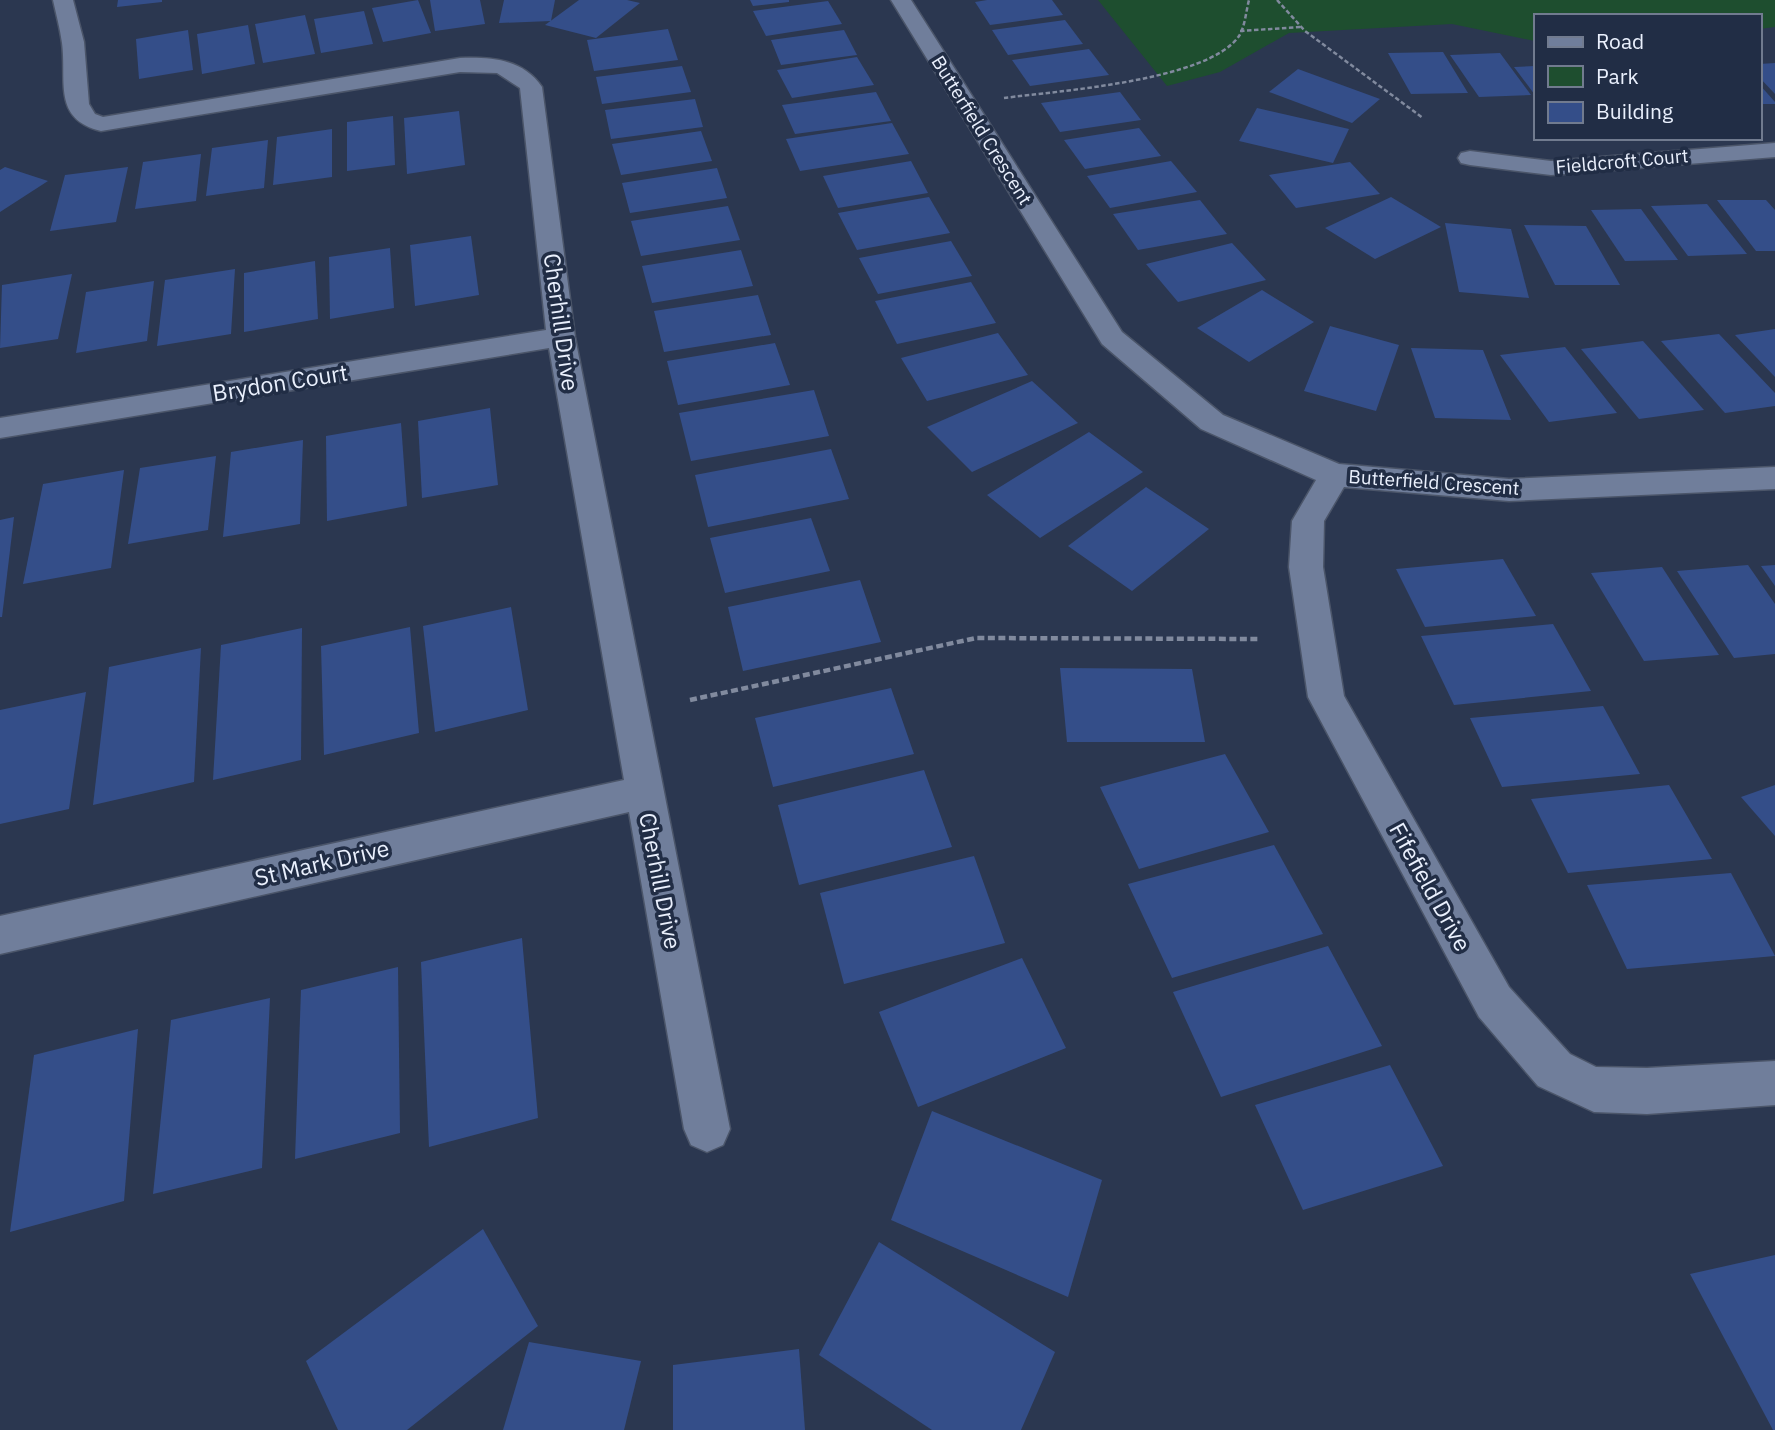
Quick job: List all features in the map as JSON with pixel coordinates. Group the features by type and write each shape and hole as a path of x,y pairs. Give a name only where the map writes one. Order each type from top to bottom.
{"street":[{"name":"Cherhill Drive","path":"63,0 73,42 77,104 87,119 101,124 460,65 495,63 523,75 531,86 561,337 707,1129"},
{"name":"Butterfield Crescent","path":"901,0 1112,338 1212,422 1335,475 1509,489 1775,478"},
{"name":"Fieldcroft Court","path":"1470,158 1551,168 1775,149"},
{"name":"Brydon Court","path":"0,428 561,337"},
{"name":"Fifefield Drive","path":"1335,475 1308,521 1306,567 1325,697 1494,1002 1554,1070 1594,1089 1647,1091 1775,1083"},
{"name":"St Mark Drive","path":"0,935 643,792"}],"path":[{"path":"998,99 1174,73 1212,61 1238,38 1249,0"},
{"path":"1277,0 1301,27 1423,118"},
{"path":"1240,31 1301,27"},
{"path":"690,700 976,638 1259,639"}],"green space":[{"path":"1098,0 1775,0 1775,27 1761,29 1761,14 1534,14 1534,41 1452,24 1289,33 1220,72 1167,86"}],"building":[{"path":"118,0 162,0 162,2 117,7"},
{"path":"418,0 431,33 383,42 372,8"},
{"path":"430,0 480,0 485,24 435,31"},
{"path":"504,0 555,0 551,21 499,23"},
{"path":"579,0 627,0 640,3 596,38 545,25"},
{"path":"750,0 789,0 789,2 753,6"},
{"path":"1052,0 1063,15 990,25 975,2"},
{"path":"828,1 842,24 766,36 753,11"},
{"path":"364,11 373,44 321,53 314,19"},
{"path":"305,15 315,54 263,63 255,24"},
{"path":"1065,20 1083,44 1008,55 992,30"},
{"path":"248,25 255,64 202,74 197,34"},
{"path":"668,29 678,60 594,71 587,40"},
{"path":"188,30 193,70 139,79 136,39"},
{"path":"844,30 857,55 781,65 771,40"},
{"path":"1089,49 1109,75 1030,86 1012,60"},
{"path":"1443,52 1468,93 1411,94 1388,53"},
{"path":"1500,53 1531,95 1479,97 1450,55"},
{"path":"857,57 874,85 792,98 777,70"},
{"path":"1775,63 1775,94 1761,79 1761,64"},
{"path":"682,66 691,92 602,104 596,77"},
{"path":"1534,66 1534,94 1514,67"},
{"path":"1298,69 1380,99 1352,123 1269,92"},
{"path":"1761,86 1775,102 1761,104"},
{"path":"876,92 891,121 795,134 782,105"},
{"path":"1120,92 1141,120 1060,132 1041,103"},
{"path":"695,99 703,127 611,139 605,110"},
{"path":"1257,108 1349,129 1333,163 1239,141"},
{"path":"459,111 465,165 407,174 404,118"},
{"path":"393,116 395,165 347,171 347,122"},
{"path":"892,123 909,154 800,171 786,139"},
{"path":"1139,128 1161,156 1085,169 1064,140"},
{"path":"332,129 332,177 273,185 277,137"},
{"path":"701,131 712,161 621,175 612,144"},
{"path":"268,140 264,188 206,196 212,148"},
{"path":"201,154 196,201 135,209 143,162"},
{"path":"911,161 928,193 838,208 823,176"},
{"path":"1171,161 1197,192 1110,208 1087,176"},
{"path":"1350,162 1380,194 1296,208 1269,175"},
{"path":"5,167 48,181 0,212 0,170"},
{"path":"128,167 116,222 50,231 65,175"},
{"path":"717,168 727,198 630,213 622,183"},
{"path":"929,197 950,233 857,250 838,213"},
{"path":"1391,197 1441,227 1375,259 1325,228"},
{"path":"1200,200 1227,234 1138,250 1113,214"},
{"path":"1717,200 1766,200 1775,210 1775,251 1756,251"},
{"path":"1707,204 1747,254 1688,256 1651,206"},
{"path":"728,206 740,240 641,256 631,221"},
{"path":"1641,209 1678,260 1625,261 1591,210"},
{"path":"1445,223 1511,229 1529,298 1459,292"},
{"path":"1524,225 1586,226 1620,285 1555,285"},
{"path":"471,236 479,295 415,306 410,245"},
{"path":"951,241 972,276 878,294 859,258"},
{"path":"1232,243 1266,280 1178,302 1146,264"},
{"path":"390,248 394,308 330,319 329,257"},
{"path":"741,250 753,286 652,303 642,266"},
{"path":"315,261 318,319 244,332 244,273"},
{"path":"235,269 231,334 157,346 165,280"},
{"path":"72,274 58,339 0,348 2,285"},
{"path":"154,281 147,341 76,353 86,292"},
{"path":"971,282 996,323 897,344 875,301"},
{"path":"1262,290 1314,322 1249,362 1197,328"},
{"path":"758,295 771,335 664,352 654,311"},
{"path":"1330,326 1399,345 1376,411 1304,391"},
{"path":"1775,329 1775,377 1735,335"},
{"path":"998,333 1028,375 927,401 901,358"},
{"path":"1719,334 1775,393 1775,406 1725,413 1661,341"},
{"path":"1643,341 1704,410 1639,419 1581,349"},
{"path":"775,343 790,385 678,405 667,361"},
{"path":"1565,347 1617,413 1549,422 1500,355"},
{"path":"1411,348 1483,350 1511,420 1435,418"},
{"path":"1032,381 1078,423 972,472 927,427"},
{"path":"814,390 829,436 691,461 679,413"},
{"path":"490,408 498,485 422,498 418,421"},
{"path":"401,423 407,506 327,521 326,436"},
{"path":"1089,432 1143,472 1040,538 987,495"},
{"path":"303,440 300,524 223,537 231,452"},
{"path":"831,449 849,499 708,527 695,475"},
{"path":"216,456 208,530 128,544 140,468"},
{"path":"124,470 111,568 23,584 43,484"},
{"path":"1146,487 1209,529 1132,591 1068,546"},
{"path":"14,517 2,617 0,617 0,520"},
{"path":"811,518 830,571 725,593 710,538"},
{"path":"1503,559 1536,616 1425,627 1396,569"},
{"path":"1748,565 1775,604 1775,654 1734,658 1677,571"},
{"path":"1775,565 1775,586 1761,566"},
{"path":"1662,567 1719,655 1644,661 1591,573"},
{"path":"860,580 881,642 743,671 728,607"},
{"path":"511,607 528,710 435,732 423,626"},
{"path":"1553,624 1591,691 1454,705 1421,636"},
{"path":"410,627 419,733 324,755 321,646"},
{"path":"302,628 301,760 213,780 221,645"},
{"path":"201,648 194,782 93,805 109,667"},
{"path":"1060,668 1192,669 1205,742 1067,742"},
{"path":"891,688 914,754 773,787 755,718"},
{"path":"86,692 69,809 0,824 0,710"},
{"path":"1603,706 1640,774 1502,787 1470,718"},
{"path":"1225,754 1269,832 1139,869 1100,787"},
{"path":"924,770 952,847 799,885 778,805"},
{"path":"1669,785 1712,859 1568,873 1531,799"},
{"path":"1775,785 1775,836 1741,797"},
{"path":"1274,845 1323,934 1172,978 1128,884"},
{"path":"974,856 1005,943 844,984 820,893"},
{"path":"1731,873 1775,956 1627,969 1587,885"},
{"path":"522,938 538,1118 429,1147 421,962"},
{"path":"1328,946 1382,1046 1221,1097 1173,992"},
{"path":"1022,958 1066,1048 918,1107 879,1012"},
{"path":"398,967 400,1133 295,1159 301,990"},
{"path":"270,998 262,1168 153,1194 171,1020"},
{"path":"138,1029 124,1201 10,1232 34,1055"},
{"path":"1390,1065 1443,1166 1303,1210 1255,1105"},
{"path":"932,1111 1102,1180 1068,1297 891,1220"},
{"path":"483,1229 538,1326 407,1430 338,1430 306,1361"},
{"path":"879,1242 1055,1352 1021,1430 932,1430 819,1355"},
{"path":"1775,1255 1775,1430 1773,1430 1690,1274"},
{"path":"529,1342 641,1361 624,1430 503,1430"},
{"path":"799,1349 805,1430 673,1430 673,1365"}]}
